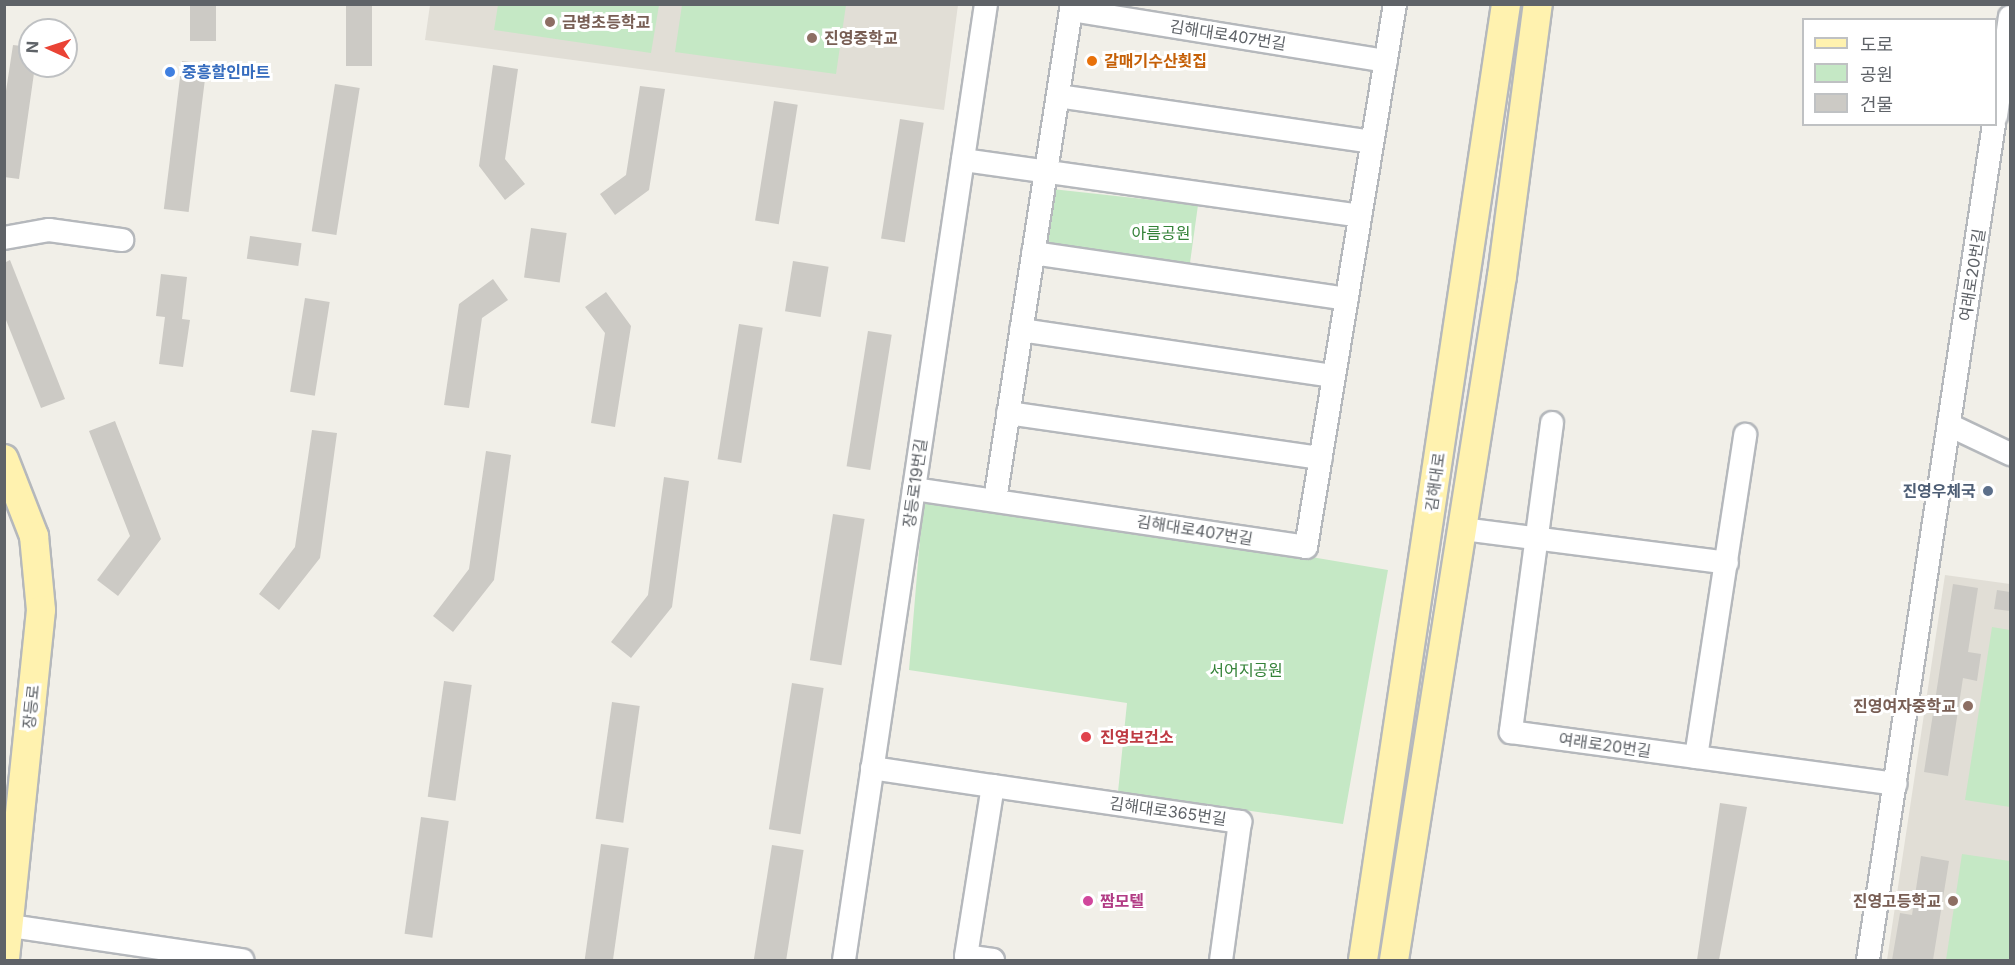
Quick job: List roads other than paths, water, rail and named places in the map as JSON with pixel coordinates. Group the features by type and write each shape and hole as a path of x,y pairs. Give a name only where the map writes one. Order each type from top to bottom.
{"main road":[{"name":"김해대로","path":"1364,960 1506,4"},
{"path":"1394,960 1463,529 1538,4"},
{"name":"장등로","path":"4,459 34,536 41,610 5,960"}],"street":[{"name":"장등로19번길","path":"844,960 986,4"},
{"name":"김해대로407번길","path":"914,489 1306,547 1395,4"},
{"name":"김해대로407번길","path":"995,500 1072,7 1386,61"},
{"path":"1997,103 2010,16"},
{"path":"1058,96 1372,142"},
{"name":"여래로20번길","path":"1868,960 1994,126"},
{"path":"963,160 1360,216"},
{"path":"4,238 49,230 122,240"},
{"path":"1033,253 1347,299"},
{"path":"1021,330 1334,376"},
{"path":"1008,413 1321,458"},
{"path":"1537,538 1552,423"},
{"path":"1949,425 2010,454"},
{"path":"1696,757 1745,435"},
{"path":"1463,529 1727,562"},
{"name":"여래로20번길","path":"1537,538 1511,732 1894,784"},
{"name":"김해대로365번길","path":"872,768 1240,822 1221,960"},
{"path":"993,786 966,957 993,960"},
{"path":"7,926 242,960"}],"place":[{"name":"금병초등학교","path":"550,22"},
{"name":"진영중학교","path":"812,38"},
{"name":"갈매기수산횟집","path":"1092,61"},
{"name":"중흥할인마트","path":"170,72"},
{"name":"진영우체국","path":"1988,491"},
{"name":"진영여자중학교","path":"1968,706"},
{"name":"진영보건소","path":"1086,737"},
{"name":"짬모텔","path":"1088,901"},
{"name":"진영고등학교","path":"1953,901"}],"park label":[{"name":"아름공원","path":"1161,233"},
{"name":"서어지공원","path":"1246,670"}]}
